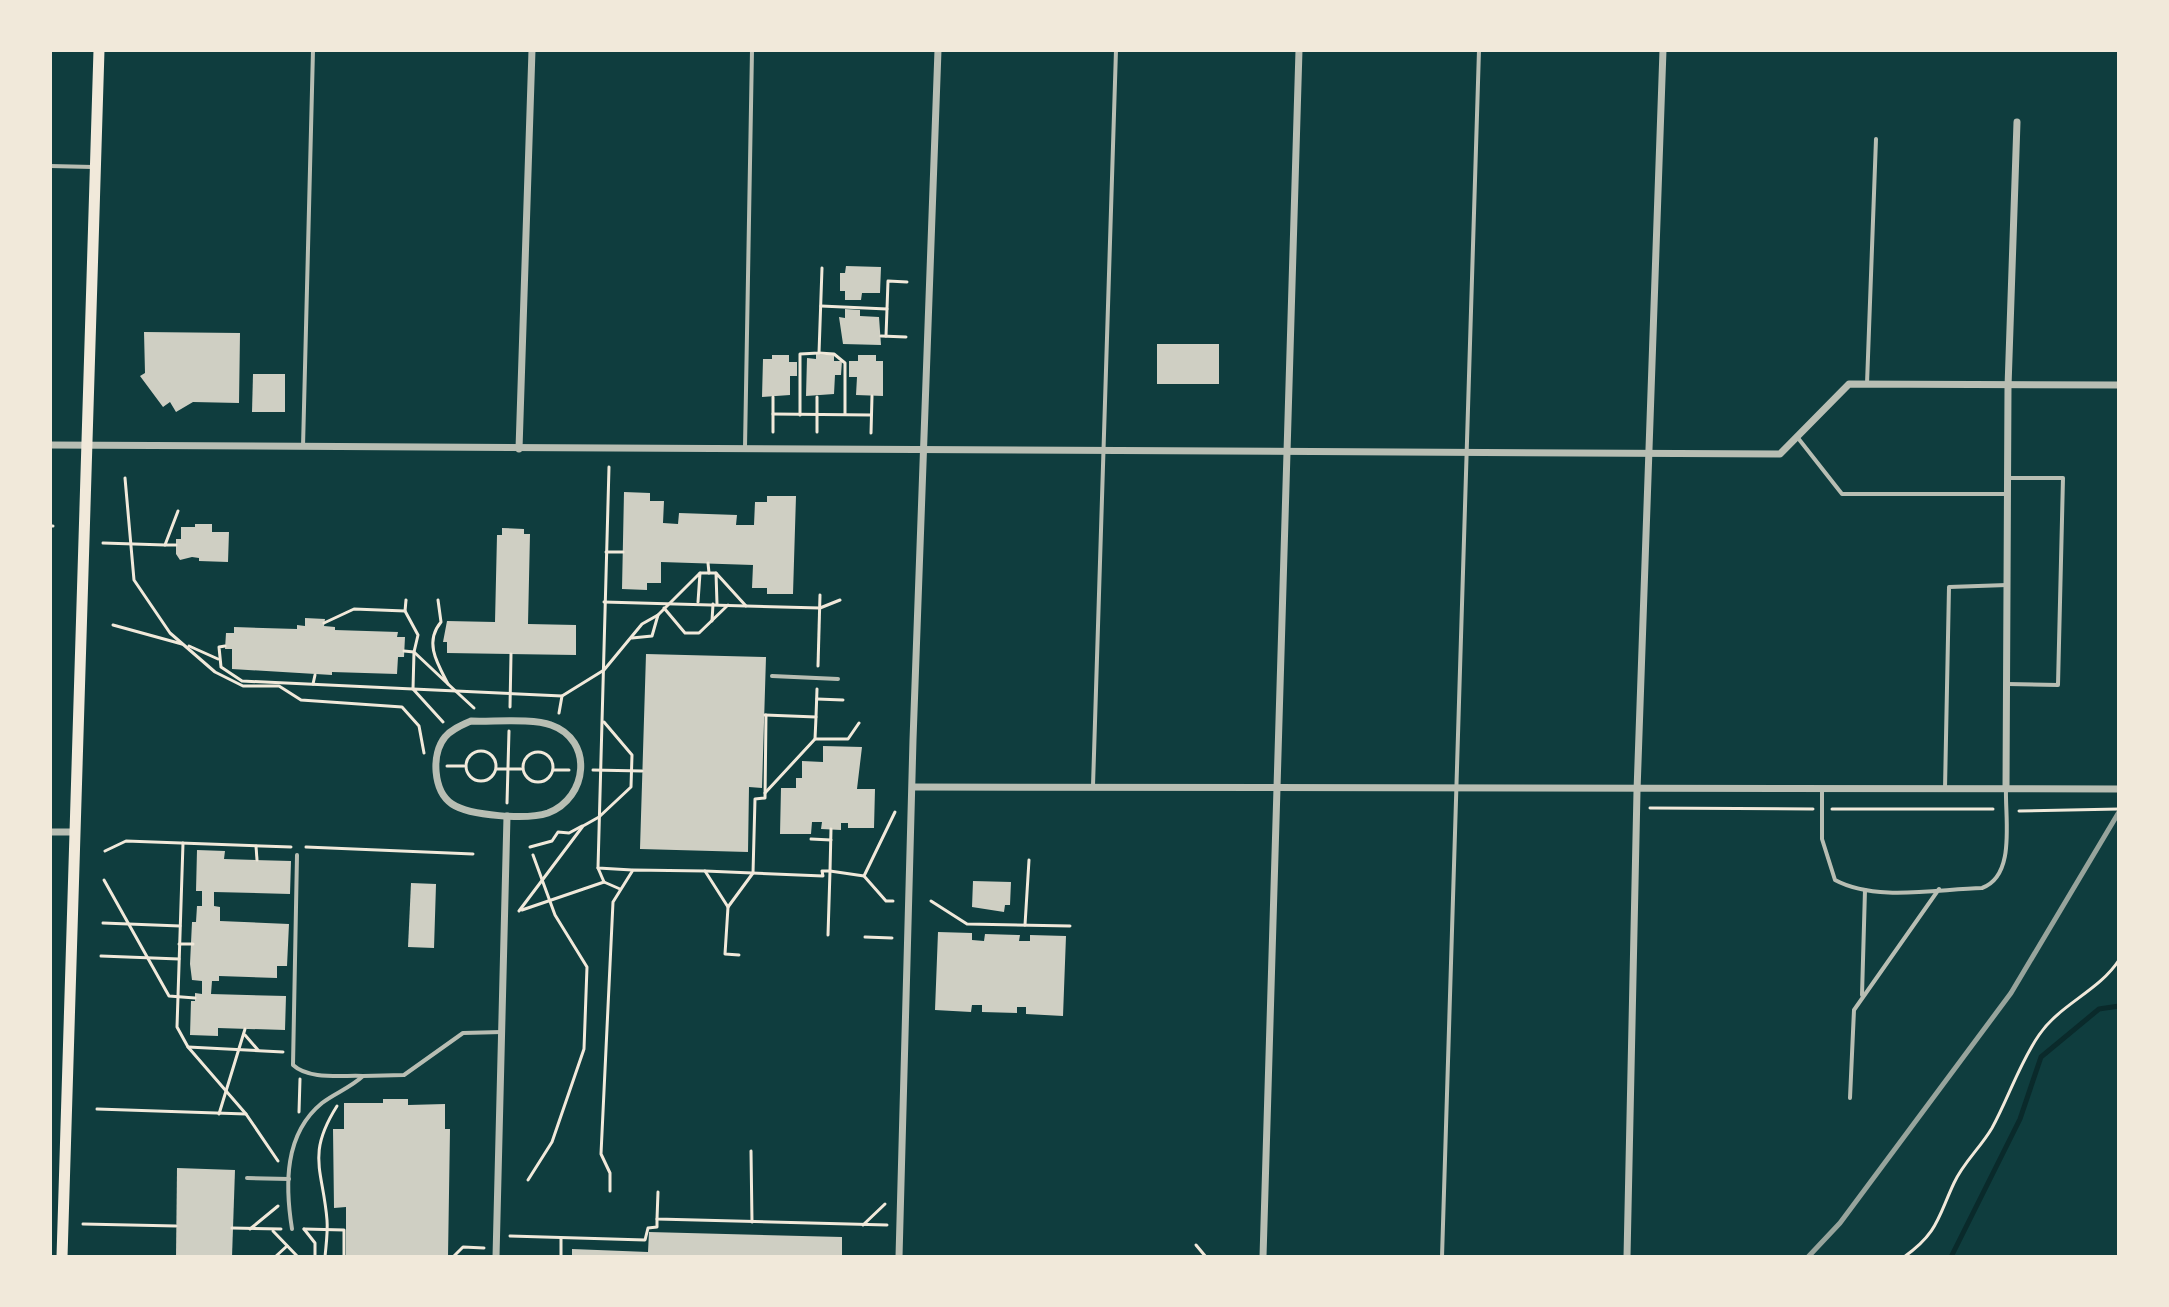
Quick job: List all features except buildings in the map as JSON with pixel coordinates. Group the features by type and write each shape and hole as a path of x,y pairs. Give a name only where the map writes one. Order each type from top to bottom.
{"main road":[{"path":"62,1257 99,50"}],"street":[{"path":"519,449 532,50"},
{"path":"899,1257 938,50"},
{"path":"1263,1257 1299,50"},
{"path":"1627,1257 1637,791 1663,50"},
{"path":"2006,789 2008,387 2017,122"},
{"path":"50,445 1780,454 1849,384 2008,387 2119,385"},
{"path":"471,721 550,724 570,737 579,752 580,783 572,797 545,814 507,816 467,811 441,793 437,782 439,750 444,738 457,727 471,721"},
{"path":"914,787 1637,791 2119,789"},
{"path":"496,1257 507,816"},
{"path":"50,832 74,832"}],"lane":[{"path":"303,447 313,50"},
{"path":"745,449 752,50"},
{"path":"1093,786 1116,50"},
{"path":"1442,1257 1479,50"},
{"path":"1867,384 1876,139"},
{"path":"50,166 95,167"},
{"path":"1797,437 1834,489 1842,494 2008,494"},
{"path":"2007,684 2058,685 2063,478 2008,478"},
{"path":"1945,789 1949,587 2007,585"},
{"path":"772,676 838,679"},
{"path":"1822,790 1822,839 1835,880 1853,889 1865,890 1982,888 1994,884 2004,869 2006,789"},
{"path":"297,855 291,1052 293,1065 300,1072 404,1075 463,1033 502,1032"},
{"path":"1850,1098 1854,1010 1939,889"},
{"path":"1862,999 1865,890"},
{"path":"292,1229 287,1198 298,1131 320,1105 363,1076"},
{"path":"247,1178 289,1178"}],"path":[{"path":"819,353 822,268"},
{"path":"880,281 907,282"},
{"path":"888,281 884,336 906,337"},
{"path":"821,306 887,309"},
{"path":"800,415 800,354 819,353 834,354 845,363 845,415"},
{"path":"871,433 872,396"},
{"path":"773,397 773,432"},
{"path":"817,397 817,432"},
{"path":"773,414 871,415"},
{"path":"604,882 598,868 609,467"},
{"path":"125,478 134,580 170,633 215,672 232,682 562,696 604,670 642,624 658,615 700,573 716,573 746,606"},
{"path":"165,545 178,511"},
{"path":"103,543 176,545"},
{"path":"606,552 623,552"},
{"path":"708,563 709,573"},
{"path":"698,603 700,573"},
{"path":"712,621 716,573"},
{"path":"765,793 815,739 820,595"},
{"path":"406,600 405,611 418,635 414,652 413,689 443,722"},
{"path":"438,600 441,622 433,632 432,645 448,684"},
{"path":"604,602 820,608 840,600"},
{"path":"664,608 685,633 699,633 728,605"},
{"path":"324,623 354,609 405,611"},
{"path":"632,638 652,636 658,615"},
{"path":"113,625 185,645 218,659 235,679 279,684 301,700 402,707 419,726 424,753"},
{"path":"218,659 219,647 225,646"},
{"path":"404,651 414,652 475,709"},
{"path":"510,709 511,654"},
{"path":"313,684 315,675"},
{"path":"559,713 562,696"},
{"path":"817,699 843,700"},
{"path":"739,955 725,954 728,907 753,873 755,799 765,798 765,715 816,717"},
{"path":"530,847 552,841 558,832 569,833 599,817 631,787 632,755 602,720"},
{"path":"815,739 848,739 859,723"},
{"path":"507,803 509,731"},
{"path":"483,751 492,755 497,769 492,778 483,782 469,776 466,766 473,753 483,751"},
{"path":"533,753 544,753 553,764 552,775 539,783 529,780 522,769 525,758 533,753"},
{"path":"497,769 522,769"},
{"path":"603,771 642,771"},
{"path":"2012,812 2119,809"},
{"path":"864,876 895,812"},
{"path":"583,826 519,911 604,882 620,889"},
{"path":"828,935 831,829"},
{"path":"811,839 831,840"},
{"path":"105,851 126,841 473,854"},
{"path":"183,843 177,1027 188,1047 246,1114 289,1178"},
{"path":"256,846 257,860"},
{"path":"528,1180 552,1142 584,1049 587,967 549,900 533,855"},
{"path":"1025,925 1029,860"},
{"path":"598,868 823,876 822,871 830,871 864,876 886,901 893,901"},
{"path":"610,1191 610,1173 601,1154 613,902 633,870"},
{"path":"705,871 728,907"},
{"path":"104,880 169,996 195,998"},
{"path":"931,901 967,924 1070,926"},
{"path":"103,923 180,926"},
{"path":"865,937 892,938"},
{"path":"179,944 193,944"},
{"path":"101,956 179,959"},
{"path":"1904,1257 1919,1246 1938,1223 1954,1182 1994,1125 2023,1061 2041,1032 2064,1007 2111,972 2119,960"},
{"path":"219,1114 224,1088 245,1029"},
{"path":"245,1035 259,1051"},
{"path":"188,1047 291,1052"},
{"path":"298,1131 300,1072"},
{"path":"325,1257 327,1221 319,1186 318,1153 324,1127 345,1091"},
{"path":"97,1109 246,1114"},
{"path":"751,1151 752,1222"},
{"path":"507,1236 645,1240 648,1228 657,1227 658,1192"},
{"path":"232,1228 250,1229 287,1198"},
{"path":"863,1225 885,1204"},
{"path":"657,1219 875,1225"},
{"path":"83,1224 176,1226"},
{"path":"271,1229 298,1257"},
{"path":"304,1229 315,1243 315,1257"},
{"path":"344,1230 344,1257"},
{"path":"561,1238 561,1257"},
{"path":"1196,1245 1206,1257"},
{"path":"275,1257 287,1246"},
{"path":"453,1257 463,1247 484,1248"}],"waterway":[{"path":"1951,1257 2020,1119 2041,1057 2099,1009 2119,1006"}],"railway":[{"path":"1808,1257 1840,1223 2011,993 2119,812"}]}
